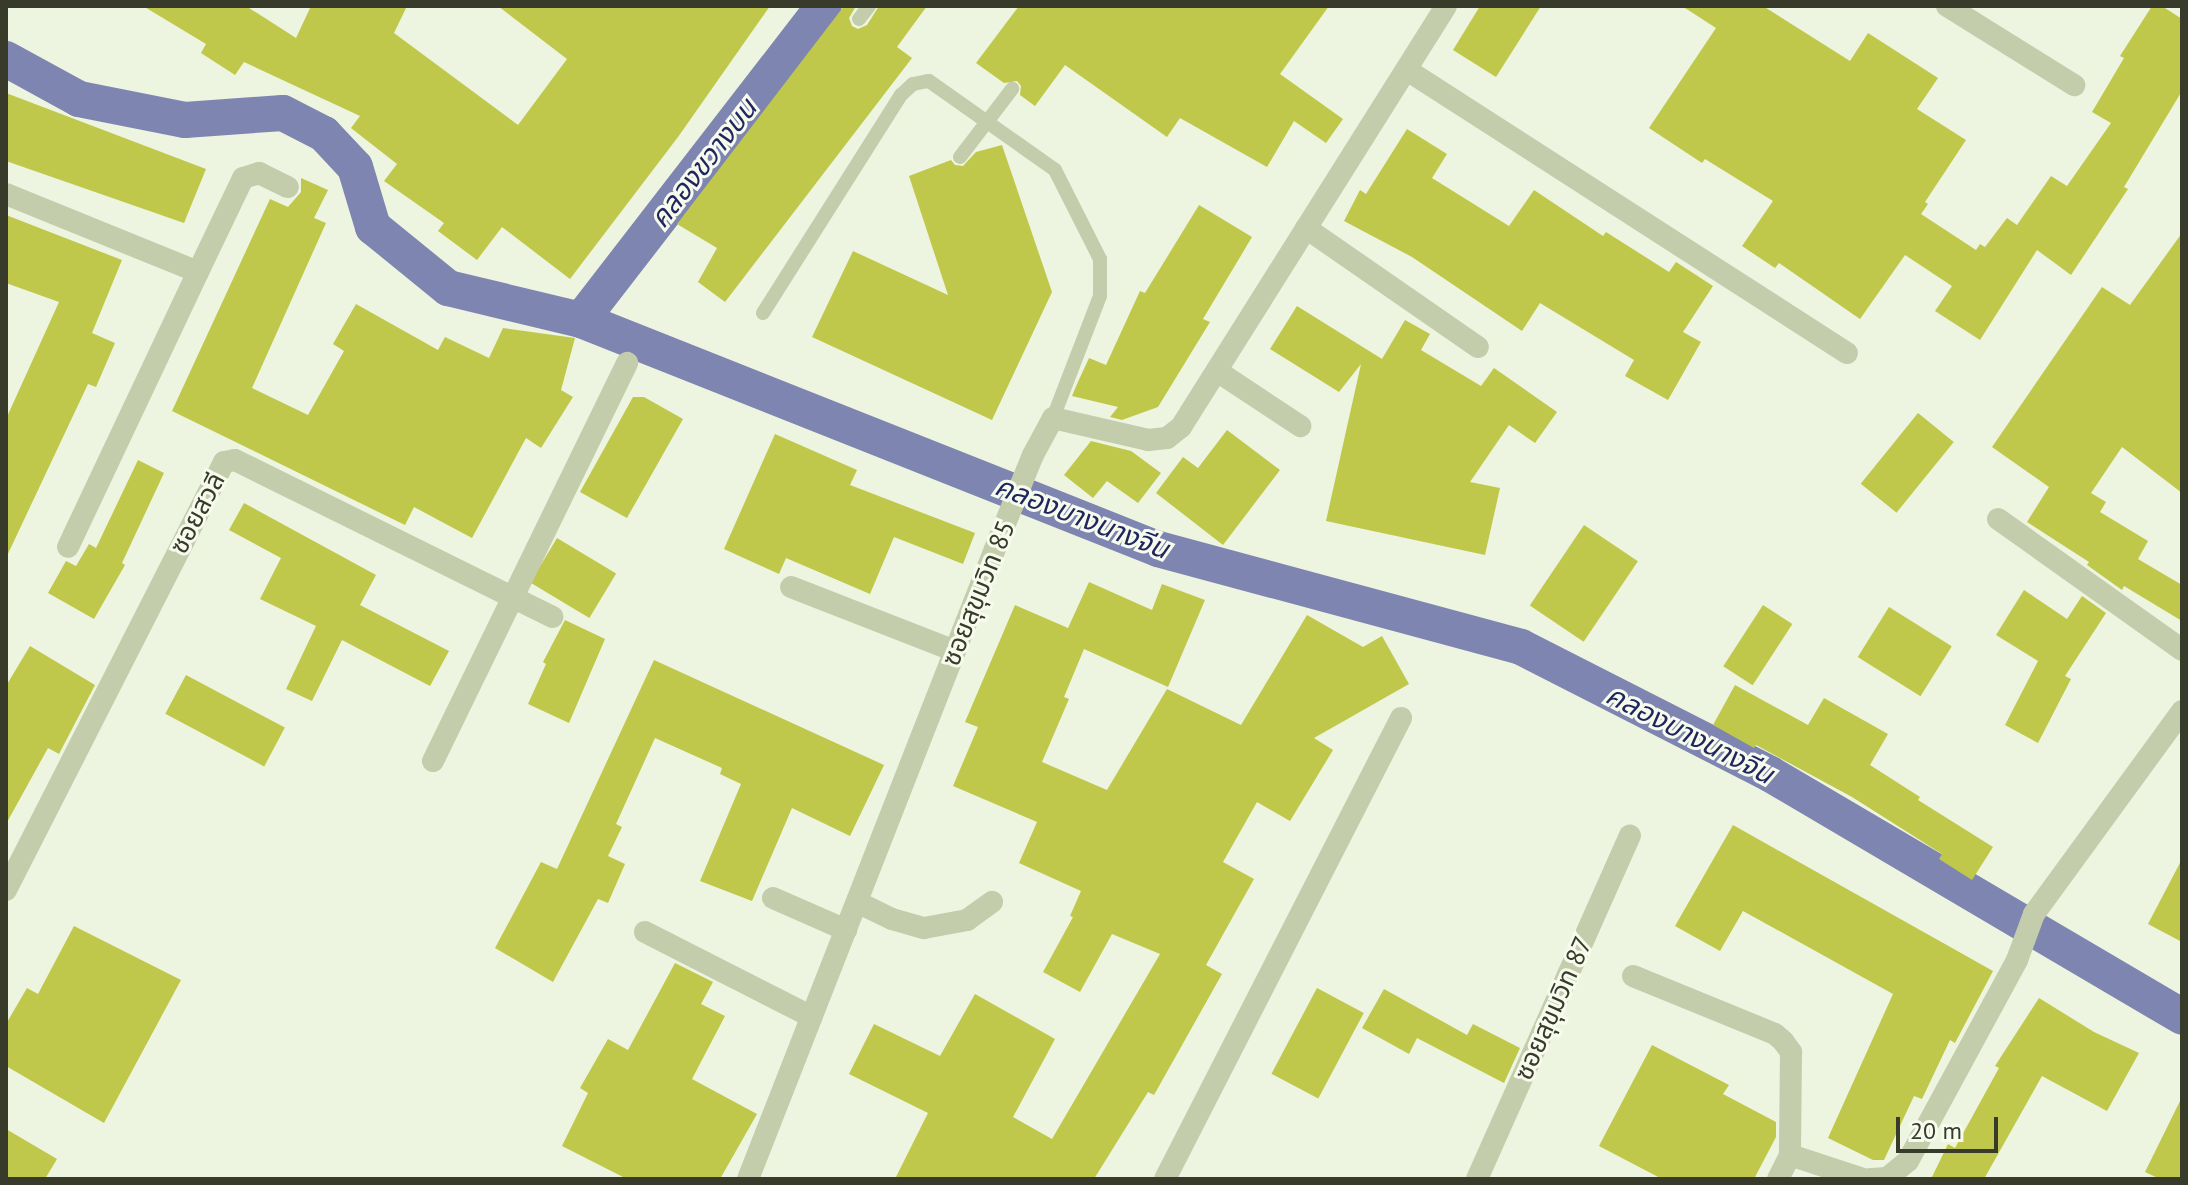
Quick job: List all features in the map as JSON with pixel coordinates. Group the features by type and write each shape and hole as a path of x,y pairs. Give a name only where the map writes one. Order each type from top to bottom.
{"street":[{"path":"1053,418 1148,440 1167,438 1181,427 1446,6"},
{"path":"1947,6 2074,85"},
{"path":"1407,70 1847,353"},
{"path":"68,547 243,178 259,173 288,187"},
{"path":"6,194 198,272"},
{"path":"1306,228 1478,347"},
{"path":"433,761 627,363"},
{"path":"1217,371 1300,426"},
{"name":"ซอยสุขุมวิท 85","path":"748,1179 998,541 1033,455 1053,418"},
{"name":"ซอยสวลี","path":"6,890 224,462 235,460 552,617"},
{"path":"1998,519 2182,650"},
{"path":"791,587 955,651"},
{"path":"1871,1179 1887,1178 1908,1161 2017,960 2034,914 2182,711"},
{"path":"1165,1179 1401,718"},
{"name":"ซอยสุขุมวิท 87","path":"1477,1179 1630,836"},
{"path":"773,898 846,930"},
{"path":"857,902 892,919 924,928 967,920 992,902"},
{"path":"645,932 812,1017"},
{"path":"1633,976 1775,1034 1791,1052 1790,1155 1778,1179"},
{"path":"1790,1155 1863,1179"}],"lane":[{"path":"859,19 869,6"},
{"path":"763,313 905,89 929,81 1055,170 1100,259 1100,296 1053,418"},
{"path":"960,157 1012,89"}],"building":[{"path":"143,6 246,6 296,38 311,6 407,6 394,33 518,125 567,59 498,6 770,6 678,137 570,279 502,227 477,260 438,231 444,223 384,181 397,164 351,128 360,116 244,62 235,75 201,53 206,44"},
{"path":"844,6 856,6 849,18 852,26 858,29 867,25 879,6 927,6 897,47 912,58 725,302 698,282 717,248 677,224"},
{"path":"1019,6 1329,6 1280,74 1343,119 1326,143 1294,121 1267,167 1180,118 1167,137 1065,65 1035,106 1020,95 1021,86 1017,81 1004,83 976,63"},
{"path":"1480,6 1541,6 1496,77 1453,50"},
{"path":"1682,6 1763,6 1850,61 1868,33 1938,78 1917,109 1966,140 1925,202 1928,204 1921,214 1976,250 1980,244 1985,247 2007,218 2017,225 2051,176 2067,186 2111,123 2092,112 2124,58 2120,56 2152,6 2162,6 2182,19 2182,91 2124,187 2128,189 2071,275 2037,250 1980,340 1935,311 1952,286 1905,255 1860,319 1779,263 1775,268 1742,246 1773,201 1705,159 1702,163 1649,128 1716,28"},
{"path":"6,93 206,169 184,223 6,161"},
{"path":"1407,129 1447,154 1432,178 1509,226 1534,190 1603,236 1606,232 1669,272 1676,262 1713,286 1683,332 1701,342 1668,400 1625,376 1634,360 1540,303 1522,331 1412,257 1344,221 1360,190 1366,194"},
{"path":"1002,145 1052,292 992,420 812,337 853,251 948,295 909,176 951,160 955,165 963,166 976,152"},
{"path":"301,178 328,190 314,218 326,223 252,388 308,415 344,351 333,344 356,304 438,350 445,337 489,358 503,328 575,338 561,390 573,397 541,448 526,438 472,538 414,507 405,525 172,411 270,199 288,207 301,192"},
{"path":"1199,205 1252,237 1203,319 1210,322 1158,407 1122,420 1110,417 1118,407 1072,396 1077,384 1089,358 1106,365 1140,291 1145,293"},
{"path":"6,215 122,260 92,333 115,343 96,387 88,384 6,558 6,419 59,302 6,283"},
{"path":"2182,233 2182,493 2122,447 2091,493 2106,502 2100,512 2148,541 2138,559 2182,585 2182,621 2124,586 2122,590 2087,565 2089,562 2027,522 2049,487 1992,447 2102,287 2130,305"},
{"path":"1297,306 1382,359 1405,320 1430,334 1421,350 1481,386 1494,368 1557,412 1535,443 1509,425 1470,482 1500,488 1485,555 1326,521 1361,364 1339,392 1270,349"},
{"path":"633,397 644,397 683,419 627,518 580,492"},
{"path":"1918,413 1954,442 1896,513 1861,484"},
{"path":"1227,430 1280,470 1223,545 1156,493 1183,457 1198,468"},
{"path":"775,434 857,470 850,485 975,533 963,564 894,537 870,594 786,558 779,574 724,549"},
{"path":"1091,441 1131,451 1161,473 1138,503 1107,481 1093,498 1064,475"},
{"path":"138,460 164,473 122,563 125,565 94,619 48,593 66,561 76,566 89,544 96,548"},
{"path":"244,503 376,575 360,605 449,651 430,686 342,640 312,701 286,689 316,626 260,599 281,558 229,530"},
{"path":"1584,525 1638,561 1584,642 1530,605"},
{"path":"557,538 616,574 589,618 530,583"},
{"path":"1089,582 1152,610 1162,584 1205,600 1168,687 1084,649 1064,697 1069,699 1042,762 1107,790 1167,689 1241,725 1307,615 1363,647 1382,636 1409,684 1314,738 1333,750 1290,821 1257,802 1223,862 1254,879 1206,965 1222,974 1154,1095 1148,1092 1094,1179 895,1179 928,1113 849,1074 874,1024 940,1056 975,994 1055,1039 1013,1117 1052,1139 1160,954 1112,934 1080,992 1043,972 1073,917 1070,916 1081,891 1019,863 1037,822 953,786 978,727 965,722 1015,605 1068,628"},
{"path":"2024,590 2067,619 2082,596 2106,613 2065,676 2071,679 2038,743 2005,725 2038,661 1996,635"},
{"path":"1763,605 1792,624 1753,685 1723,666"},
{"path":"1889,607 1952,646 1920,696 1858,657"},
{"path":"565,620 605,639 569,723 528,704 546,664 543,662"},
{"path":"30,646 95,685 59,754 48,748 6,824 6,686"},
{"path":"654,660 884,765 850,836 792,808 752,901 700,881 741,784 720,774 722,768 655,738 616,824 622,827 608,856 625,864 608,903 598,899 553,982 495,948 541,862 557,869"},
{"path":"186,675 285,728 264,766 165,714"},
{"path":"1735,685 1808,725 1824,698 1888,734 1870,765 1920,797 1918,800 1993,847 1972,880 1939,859 1942,854 1852,797 1713,725"},
{"path":"1733,825 1993,971 1955,1043 1950,1040 1922,1099 1914,1096 1884,1160 1873,1160 1828,1138 1893,994 1743,911 1720,951 1675,926"},
{"path":"2182,859 2182,942 2148,924"},
{"path":"74,926 181,980 104,1123 6,1066 6,1024 27,988 38,994"},
{"path":"675,963 713,982 701,1004 725,1016 692,1079 757,1114 720,1179 627,1179 562,1146 588,1093 580,1088 608,1039 628,1050"},
{"path":"1317,988 1364,1013 1318,1099 1271,1074"},
{"path":"1384,989 1467,1035 1473,1024 1520,1048 1504,1083 1417,1038 1409,1054 1362,1028"},
{"path":"2039,998 2094,1032 2139,1053 2107,1111 2042,1076 1984,1179 1931,1179 1948,1144 1955,1148 1999,1068 1995,1066"},
{"path":"1652,1045 1729,1085 1723,1094 1776,1122 1776,1137 1754,1179 1662,1179 1599,1146"},
{"path":"2182,1097 2182,1179 2160,1179 2145,1172"},
{"path":"6,1129 57,1159 45,1179 6,1179"}],"waterway":[{"name":"คลองขวางบน","path":"581,320 824,6"},
{"name":"คลองบางนางจีน","path":"6,59 79,99 185,120 283,113 324,134 355,167 373,227 448,288 581,320 1158,549 1521,647 1770,774 2182,1017"}]}
